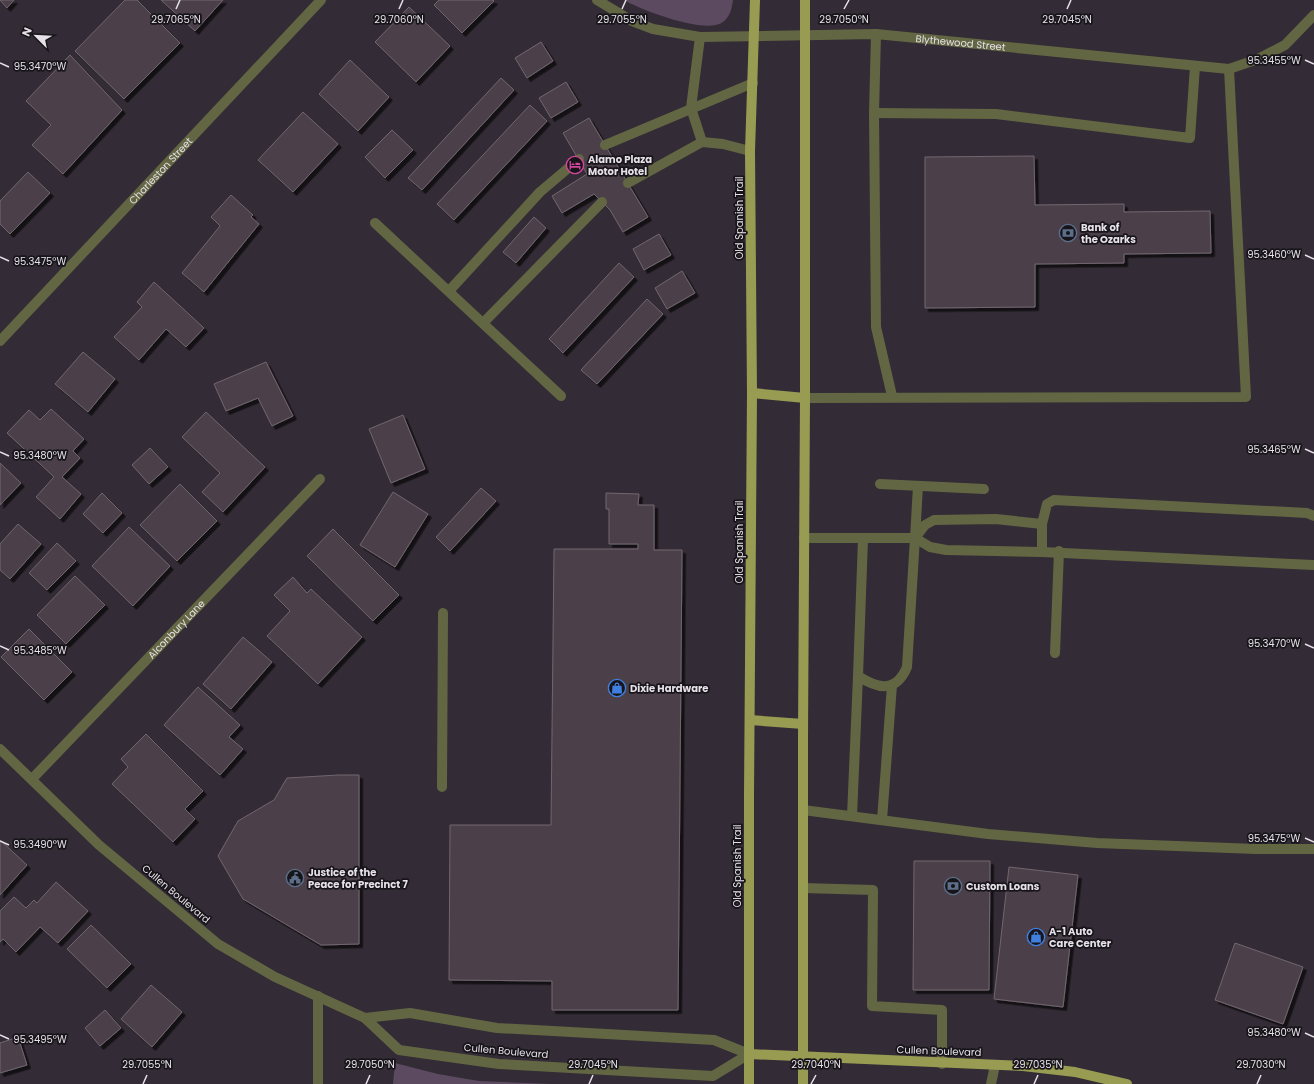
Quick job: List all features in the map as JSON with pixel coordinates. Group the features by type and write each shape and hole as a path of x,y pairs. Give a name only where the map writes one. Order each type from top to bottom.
{"main road":[{"name":"Old Spanish Trail","path":"750,1084 752,393 750,151 755,0"},
{"path":"803,1084 803,724 806,398 805,0"},
{"path":"752,393 806,398"},
{"path":"750,720 803,724"},
{"name":"Cullen Boulevard","path":"749,1054 942,1064 1023,1066 1076,1072 1127,1084"}],"street":[{"name":"Charleston Street","path":"0,341 321,0"},
{"name":"Blythewood Street","path":"597,0 632,21 653,29 700,37 876,34 1229,69 1258,59 1285,45 1314,15"},
{"path":"876,34 874,113 876,327 892,396"},
{"path":"700,37 691,108 702,142"},
{"path":"874,113 996,114 1190,138 1195,66"},
{"path":"806,398 892,396 1246,397 1229,69"},
{"path":"605,145 753,83"},
{"path":"628,183 702,142 723,144 750,151"},
{"path":"449,290 540,192 579,159"},
{"path":"484,322 602,202"},
{"path":"375,223 484,322 561,396"},
{"name":"Alconbury Lane","path":"32,779 320,479"},
{"path":"880,484 984,489"},
{"path":"858,676 879,687 892,685 899,682 907,667 918,486"},
{"path":"1042,552 1042,524 1047,504 1054,500 1307,513 1314,516"},
{"path":"915,538 925,525 934,520 996,519 1042,524"},
{"path":"804,538 915,538 930,547 946,550 1059,552 1314,565"},
{"path":"852,816 864,539"},
{"path":"1055,653 1059,552"},
{"path":"442,787 443,613"},
{"path":"882,820 892,685"},
{"name":"Cullen Boulevard","path":"0,750 32,779 99,845 218,944 275,977 365,1018 399,1050 499,1064 713,1076 749,1054"},
{"path":"803,810 988,834 1097,843 1256,849 1314,849"},
{"path":"803,888 873,890 872,1006 942,1010 942,1064"},
{"path":"318,996 318,1084"},
{"name":"Cullen Boulevard","path":"365,1018 410,1013 497,1028 714,1040 749,1054"},
{"path":"991,1084 995,1065"}],"shaded area":[{"path":"624,0 733,0 729,15 723,22 715,25 703,25 674,20 658,15"},
{"path":"395,1063 438,1074 479,1081 552,1084 393,1084"}],"building":[{"path":"0,0 14,0 7,8"},
{"path":"125,0 137,0 180,43 124,99 75,51"},
{"path":"161,0 223,0 195,31"},
{"path":"439,0 494,1 462,33 434,5"},
{"path":"409,7 450,46 416,82 375,42"},
{"path":"541,42 553,61 527,78 515,58"},
{"path":"70,55 122,110 63,174 32,145 51,125 26,101"},
{"path":"350,60 389,97 358,131 319,94"},
{"path":"501,78 514,90 422,190 408,178"},
{"path":"566,82 578,102 551,118 539,98"},
{"path":"530,105 547,121 454,220 437,204"},
{"path":"303,112 338,144 293,192 258,160"},
{"path":"589,118 648,217 623,232 610,210 594,194 562,213 552,196 587,174 563,133"},
{"path":"392,130 413,150 385,178 365,157"},
{"name":"Bank of the Ozarks","path":"1034,156 1035,205 1124,204 1124,212 1210,211 1211,253 1124,254 1124,263 1035,264 1035,307 925,308 925,157"},
{"path":"28,172 50,193 10,234 0,224 0,201"},
{"path":"231,195 253,215 251,217 259,224 204,292 182,273 220,226 211,217"},
{"path":"534,217 546,228 516,263 503,252"},
{"path":"659,234 671,255 644,270 633,249"},
{"path":"619,263 634,277 563,353 549,339"},
{"path":"682,271 695,293 667,309 655,288"},
{"path":"154,282 204,328 186,347 166,329 139,360 114,337 142,307 137,302"},
{"path":"647,299 663,314 597,384 581,370"},
{"path":"83,352 115,379 88,412 55,384"},
{"path":"266,362 293,416 272,426 258,398 226,411 214,384"},
{"path":"51,409 84,439 73,451 80,458 62,477 81,494 60,519 36,497 54,477 7,433 29,410 40,420"},
{"path":"206,412 265,467 223,512 202,492 220,473 182,437"},
{"path":"403,415 425,469 391,483 369,429"},
{"path":"150,448 168,467 149,484 132,465"},
{"path":"0,463 21,483 0,505"},
{"path":"180,484 217,521 177,561 140,525"},
{"path":"481,488 496,501 450,551 436,537"},
{"path":"393,492 428,514 395,567 360,545"},
{"path":"102,493 122,513 103,533 83,514"},
{"name":"Dixie Hardware","path":"606,493 639,494 638,505 654,505 654,550 682,550 678,1010 552,1010 552,981 449,980 450,825 551,825 554,549 638,549 638,544 609,544 609,509 606,509"},
{"path":"18,524 41,544 10,579 0,570 0,544"},
{"path":"129,527 170,566 133,606 92,566"},
{"path":"333,529 399,595 373,621 307,556"},
{"path":"57,543 76,561 47,590 29,573"},
{"path":"75,576 105,605 66,644 37,615"},
{"path":"293,577 307,593 311,589 362,637 318,684 267,636 290,611 274,595"},
{"path":"29,629 72,672 44,700 1,657"},
{"path":"243,637 272,662 231,709 203,684"},
{"path":"198,687 240,725 229,737 243,749 220,775 164,725"},
{"path":"146,734 203,791 185,809 195,819 173,842 112,784 128,767 121,759"},
{"name":"Justice of the Peace for Precinct 7","path":"359,775 359,944 321,945 243,899 218,856 238,821 274,800 287,778"},
{"path":"0,840 27,865 0,895"},
{"path":"914,861 990,861 989,990 913,990"},
{"name":"A-1 Auto Care Center","path":"1009,867 1078,875 1063,1007 994,999"},
{"path":"56,882 88,911 58,943 40,927 16,952 3,939 0,942 0,911 14,897 26,908 34,900 37,903"},
{"path":"91,925 131,964 107,988 67,949"},
{"path":"1235,943 1303,967 1283,1024 1215,1000"},
{"path":"151,985 182,1012 152,1047 121,1019"},
{"path":"105,1010 121,1028 100,1046 85,1028"},
{"path":"18,1037 27,1065 0,1073 0,1043"}],"place":[{"name":"Alamo Plaza Motor Hotel","path":"575,165"},
{"name":"Bank of the Ozarks","path":"1068,233"},
{"name":"Dixie Hardware","path":"617,688"},
{"name":"Justice of the Peace for Precinct 7","path":"295,878"},
{"name":"Custom Loans","path":"953,886"},
{"name":"A-1 Auto Care Center","path":"1036,937"}]}
